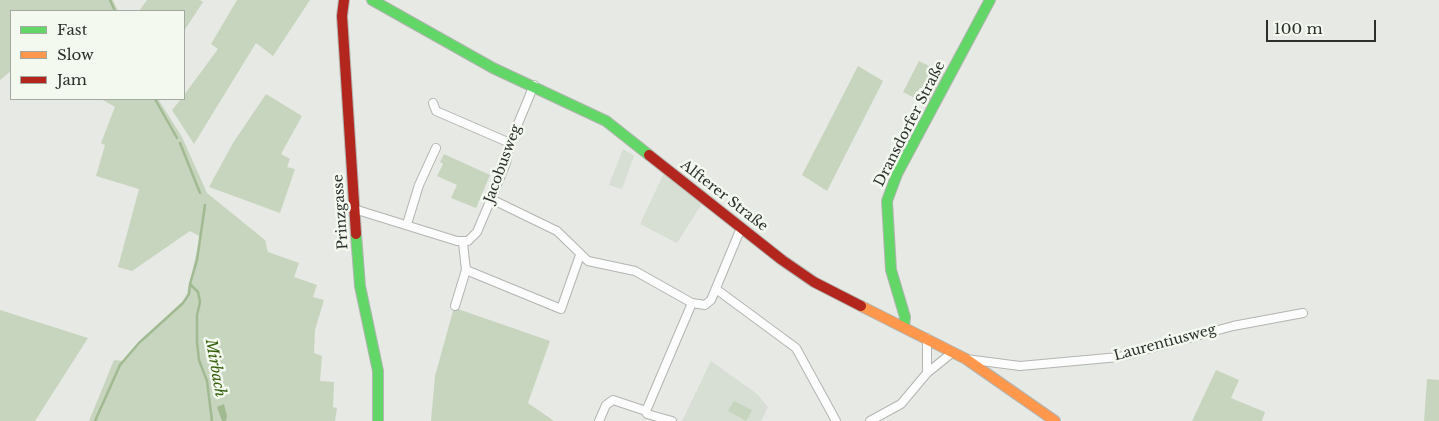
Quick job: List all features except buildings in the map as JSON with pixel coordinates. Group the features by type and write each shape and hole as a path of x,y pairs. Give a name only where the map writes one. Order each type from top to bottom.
{"street":[{"name":"Prinzgasse","path":"344,0 342,16 360,286 378,371 378,421"},
{"name":"Alfterer Straße","path":"372,0 493,68 534,85 606,121 741,228 814,282 966,359 1055,421"},
{"name":"Dransdorfer Straße","path":"904,326 905,316 891,270 887,200 897,174 990,0"},
{"name":"Jacobusweg","path":"463,242 475,234 491,199 506,163 510,143 534,85"},
{"path":"434,103 436,111 510,143"},
{"path":"407,224 419,186 436,148"},
{"path":"491,199 557,231 580,255 596,263 635,270 692,303 705,305 711,300 741,228"},
{"path":"354,209 463,242 466,270 455,306"},
{"path":"466,270 561,309 580,255"},
{"path":"716,289 796,348 836,421"},
{"path":"646,411 692,303"},
{"name":"Laurentiusweg","path":"966,359 1020,366 1119,357 1233,326 1303,313"},
{"path":"927,338 927,373"},
{"path":"870,421 901,404 927,373 953,352"},
{"path":"598,421 606,405 613,400 646,411 647,414 672,421"}],"shaded area":[{"path":"0,0 113,0 118,10 10,10 10,72 0,80"},
{"path":"147,0 200,0 203,2 185,29 185,10 140,10"},
{"path":"237,0 310,0 273,56 256,43 194,144 172,110 180,100 185,100 185,94 218,49 211,44"},
{"path":"919,61 947,75 930,106 903,92"},
{"path":"858,66 883,81 827,191 802,175"},
{"path":"266,94 302,116 281,154 290,159 287,167 295,169 280,213 209,187 233,143"},
{"path":"103,100 159,100 182,137 207,193 265,240 268,252 299,263 294,277 317,285 313,297 324,300 315,330 314,353 322,356 320,381 334,382 333,407 337,408 335,421 89,421 114,360 123,361 186,298 199,242 199,236 190,231 132,271 118,267 139,189 96,176 105,145 101,143 115,107"},
{"path":"623,149 634,156 622,189 609,185"},
{"path":"444,154 490,175 476,208 451,198 457,185 437,176 443,164 440,162"},
{"path":"664,173 703,202 677,243 640,224"},
{"path":"458,309 550,341 528,403 554,421 431,421 435,376 453,311"},
{"path":"0,310 88,338 35,421 0,421"},
{"path":"711,361 757,394 768,407 761,421 682,421"},
{"path":"1216,370 1239,380 1231,398 1265,412 1262,421 1192,421"},
{"path":"1427,379 1439,380 1439,421 1424,421"},
{"path":"734,401 752,410 746,421 728,411"},
{"path":"224,404 227,416 226,421 222,421 217,407"}],"waterway":[{"name":"Mirbach","path":"110,0 115,10"},
{"name":"Mirbach","path":"156,100 177,138"},
{"name":"Mirbach","path":"180,143 200,193"},
{"name":"Mirbach","path":"205,205 197,260 190,284 198,292 200,302 197,315 197,342 199,360 207,381 212,421"},
{"path":"95,421 120,365 139,343 183,303 189,294 190,284"}],"traffic: fast":[{"path":"372,0 493,68 606,121 649,155"},
{"path":"904,326 905,317 891,270 887,201 897,174 990,0"},
{"path":"356,234 360,286 378,371 378,421"}],"traffic: slow":[{"path":"861,306 966,359 1055,421"}],"traffic: jam":[{"path":"344,0 342,16 356,234"},
{"path":"649,155 782,260 814,282 861,306"}]}
